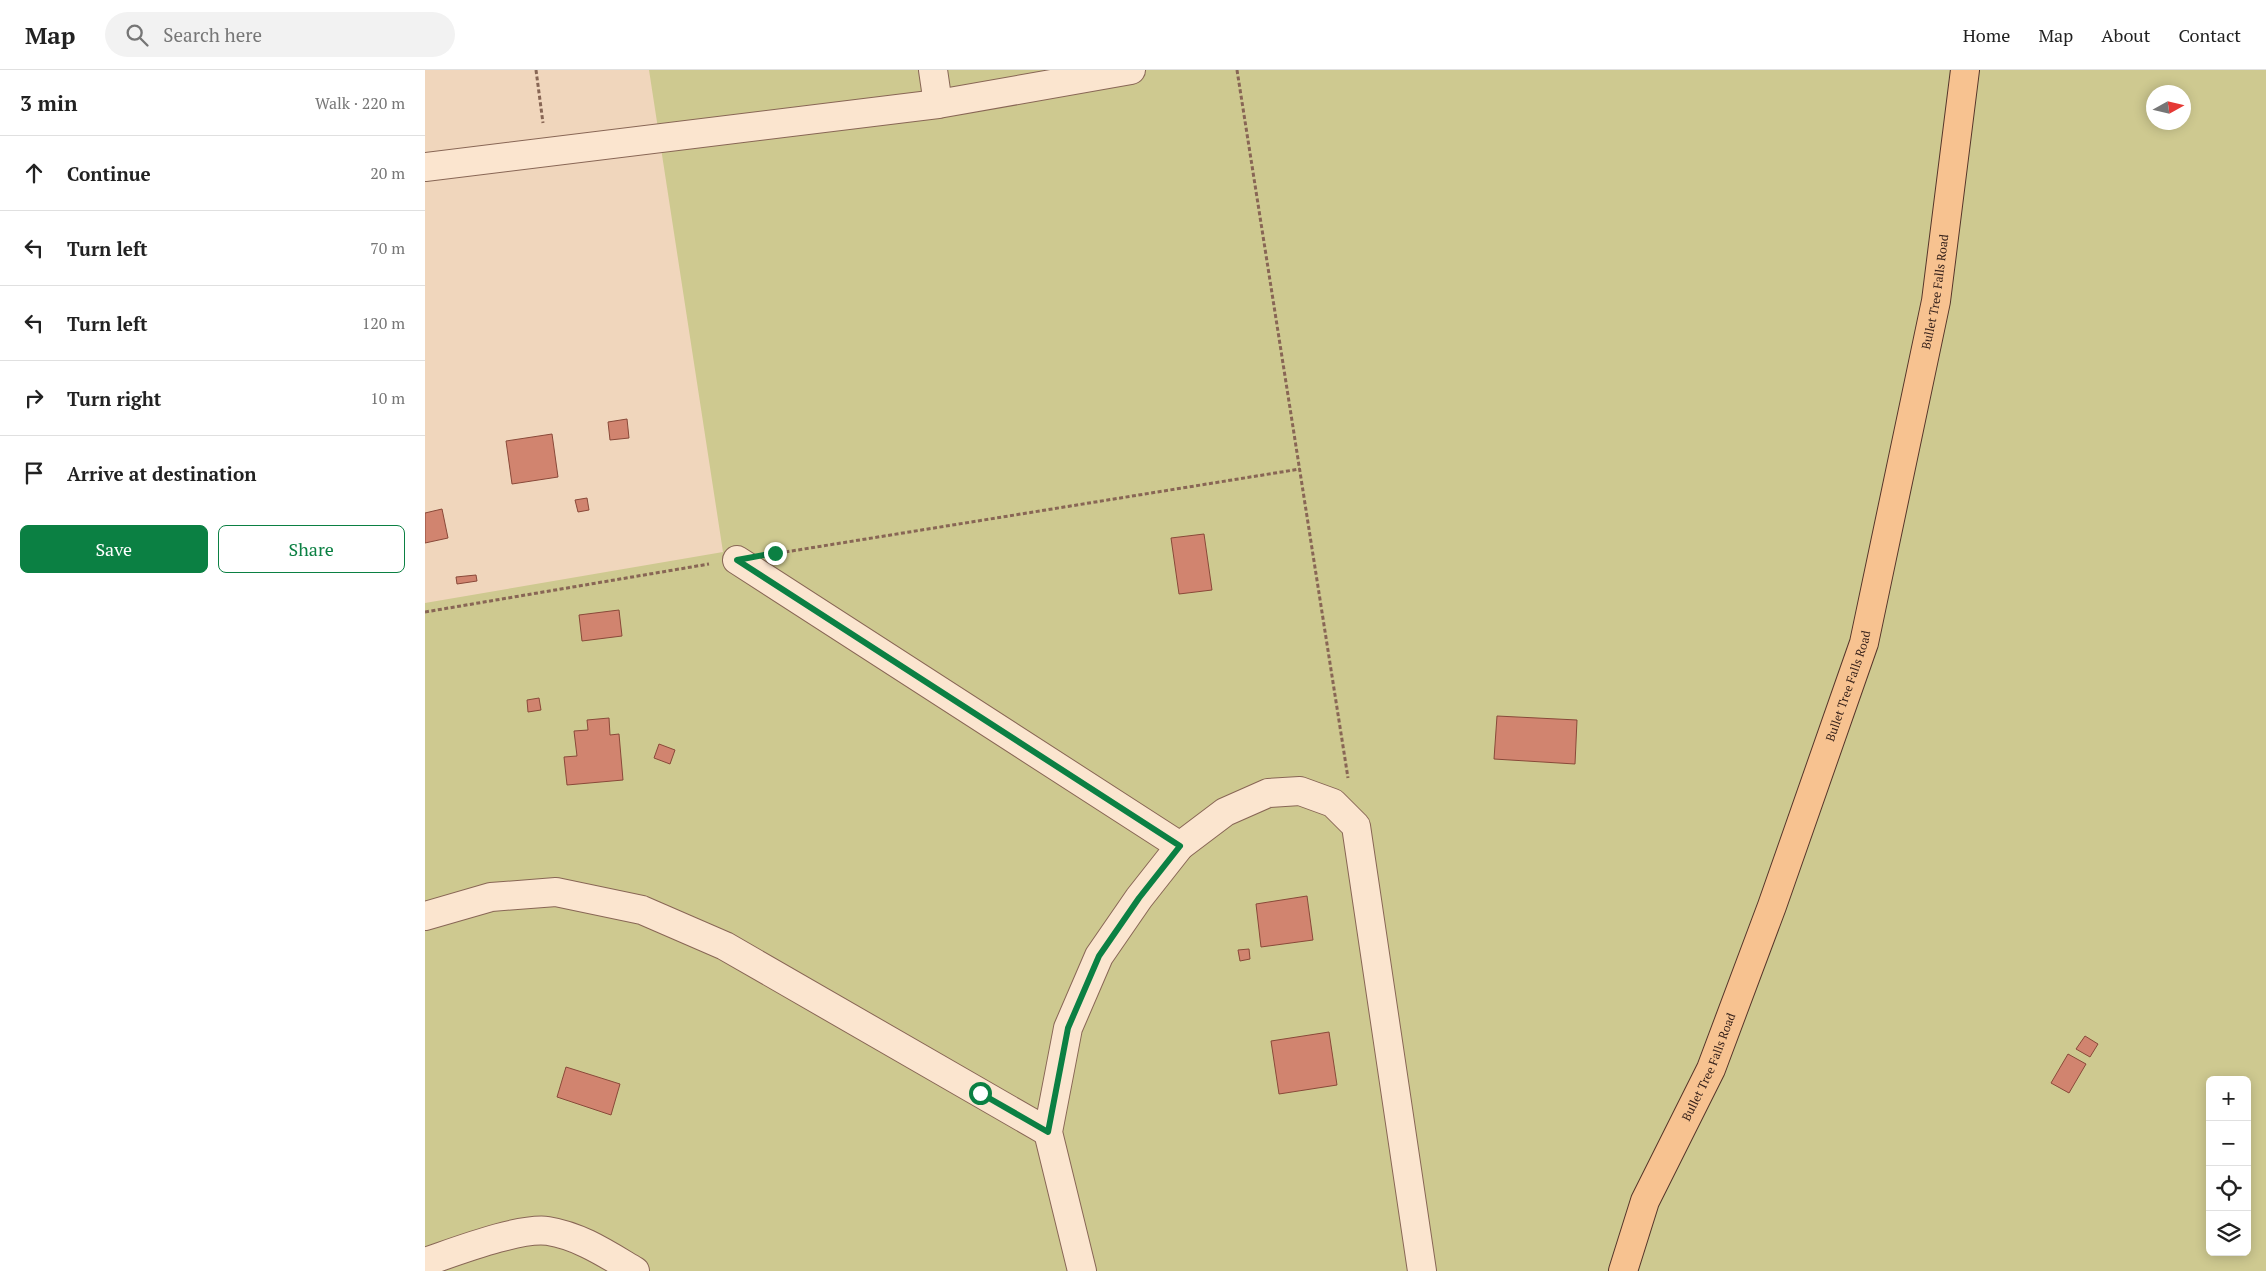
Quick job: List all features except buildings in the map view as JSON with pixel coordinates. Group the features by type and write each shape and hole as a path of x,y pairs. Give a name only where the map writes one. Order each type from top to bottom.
{"main road":[{"name":"Bullet Tree Falls Road","path":"1623,1271 1645,1201 1711,1070 1772,906 1864,643 1936,301 1965,70"}],"street":[{"path":"933,70 938,104"},
{"path":"425,167 938,104 1131,70"},
{"path":"737,560 1180,846"},
{"path":"1083,1271 1048,1132 1068,1028 1099,956 1139,898 1180,846 1225,812 1268,794 1300,791 1333,803 1356,826 1422,1271"},
{"path":"425,916 491,897 556,892 642,910 725,946 1048,1132"},
{"path":"425,1262 509,1235 547,1231 585,1242 635,1271"}],"path":[{"path":"536,70 546,151"},
{"path":"1237,70 1356,826"},
{"path":"425,612 1300,470"}],"shaded area":[{"path":"649,70 2266,70 2266,1271 425,1271 425,603 723,552"}],"route":[{"path":"775,553 737,560 1180,846 1139,898 1099,956 1068,1028 1048,1132 980,1093"}]}
